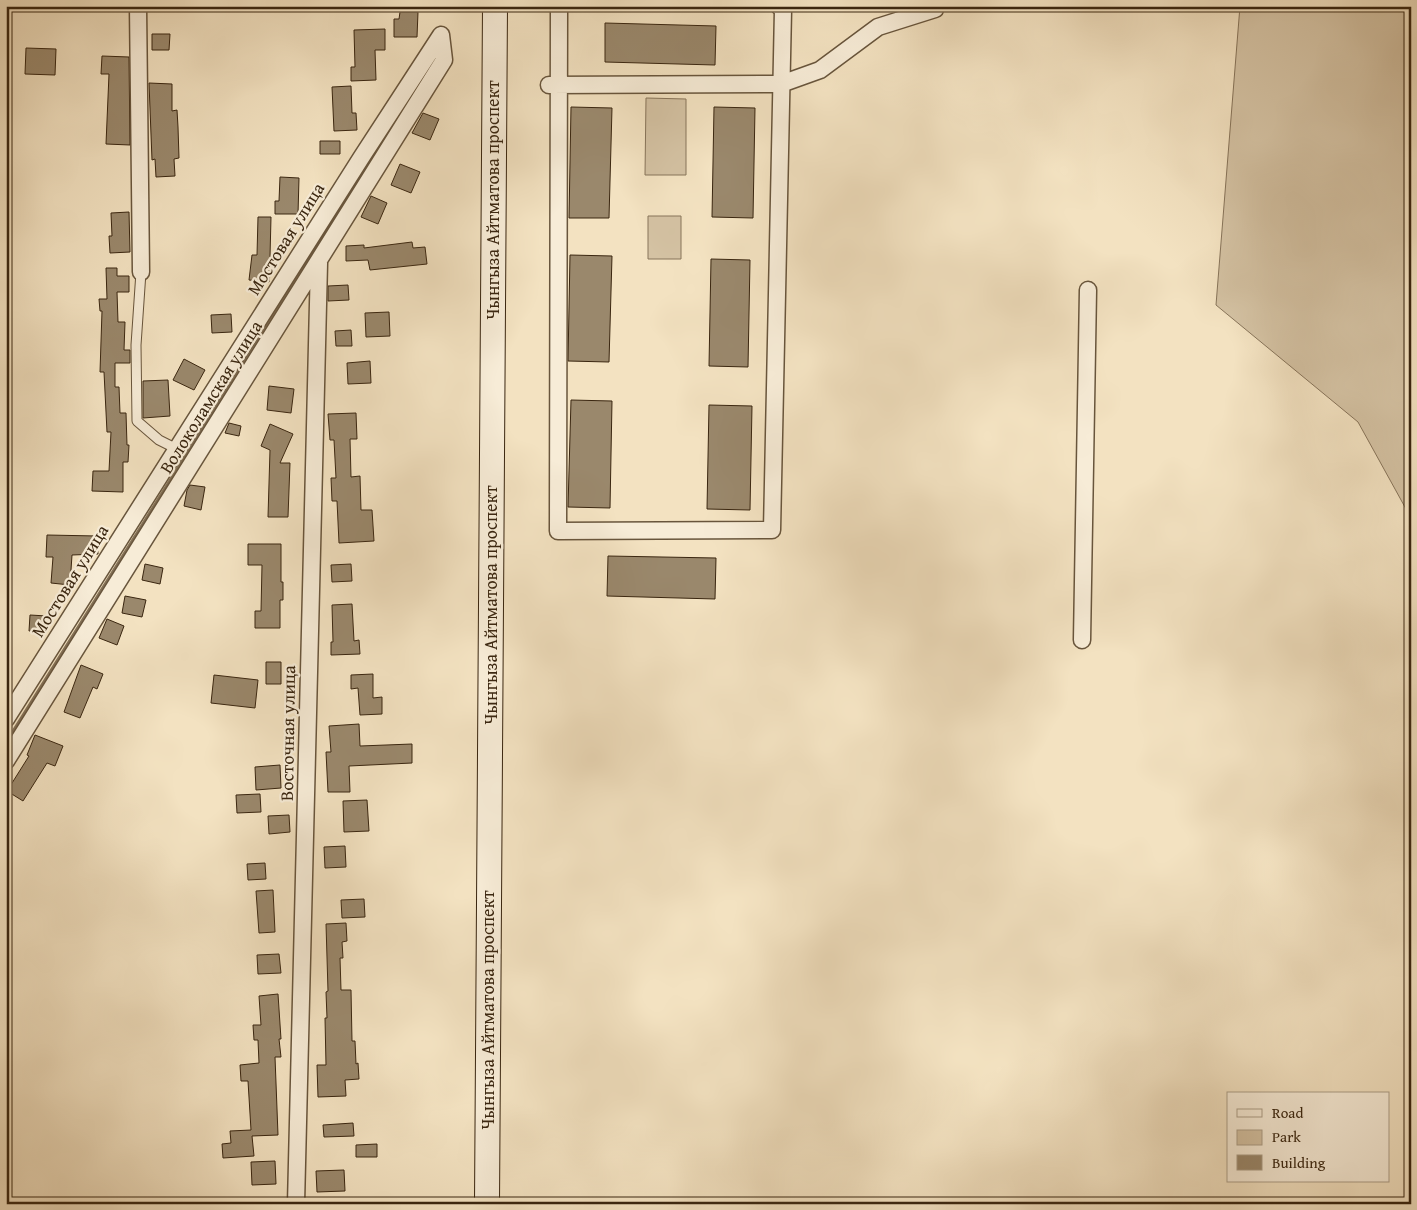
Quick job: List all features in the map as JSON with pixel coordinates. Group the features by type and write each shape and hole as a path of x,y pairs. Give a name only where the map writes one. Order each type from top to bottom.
{"main road":[{"name":"Чынгыза Айтматова проспект","path":"487,1204 495,6"}],"street":[{"path":"138,6 141,272"},
{"path":"559,6 554,85 558,531 772,530 783,10 779,6"},
{"path":"554,85 781,84 820,70 878,27 935,9 935,6"},
{"name":"Волоколамская улица","path":"6,761 444,60 442,44"},
{"name":"Мостовая улица","path":"6,718 361,158 442,44"},
{"name":"Восточная улица","path":"296,1204 319,262"},
{"path":"1082,640 1088,290"}],"lane":[{"path":"141,272 136,345 137,421 159,440 177,450"}],"green space":[{"path":"1240,6 1411,6 1411,518 1358,422 1216,305"},
{"path":"646,98 686,99 686,175 645,175"},
{"path":"648,216 681,216 681,259 648,259"}],"building":[{"path":"400,12 418,12 417,37 394,37 394,19 399,19"},
{"path":"605,23 716,26 715,65 605,62"},
{"path":"385,29 385,50 375,50 376,80 351,81 351,67 355,67 354,30"},
{"path":"152,34 170,34 169,50 152,50"},
{"path":"26,48 56,49 55,75 25,74"},
{"path":"102,56 129,57 130,145 106,144 109,74 101,74"},
{"path":"149,83 172,84 172,111 177,110 178,127 179,158 174,159 175,176 156,177 155,159 152,160"},
{"path":"351,86 352,113 356,113 357,130 334,131 332,87"},
{"path":"571,107 612,108 609,218 569,218"},
{"path":"714,107 755,108 753,218 712,217"},
{"path":"423,113 439,119 430,140 412,133"},
{"path":"320,141 340,141 340,154 320,154"},
{"path":"400,164 420,172 411,193 391,185"},
{"path":"280,177 299,178 298,214 275,214 275,201 279,201"},
{"path":"371,196 387,203 378,224 361,217"},
{"path":"129,212 130,252 110,253 109,236 112,236 111,213"},
{"path":"258,217 271,217 270,257 272,257 269,282 249,280 252,255 257,255"},
{"path":"412,242 413,248 425,247 427,264 370,270 368,260 346,261 346,246 364,245 364,248"},
{"path":"570,255 612,256 609,362 568,361"},
{"path":"711,259 750,260 748,367 709,366"},
{"path":"106,268 117,268 117,276 129,276 129,292 117,292 118,322 125,322 124,350 130,350 130,363 115,363 115,387 119,387 120,413 126,413 127,445 129,445 128,462 123,462 123,492 92,491 93,471 109,471 111,432 107,432 104,372 100,372 102,311 100,311 99,299 107,299"},
{"path":"348,285 349,300 328,301 328,286"},
{"path":"389,312 390,336 366,337 365,313"},
{"path":"231,314 232,332 212,333 211,315"},
{"path":"351,330 352,346 336,346 335,331"},
{"path":"184,359 205,370 194,390 173,380"},
{"path":"370,361 371,383 348,384 347,363"},
{"path":"168,380 170,416 143,418 143,381"},
{"path":"269,386 294,389 291,413 267,410"},
{"path":"571,400 612,401 610,508 568,507"},
{"path":"709,405 752,406 750,510 707,509"},
{"path":"356,413 357,439 350,439 351,477 360,476 361,510 372,510 374,541 339,543 337,501 332,501 331,478 336,478 334,440 330,440 328,414"},
{"path":"229,423 241,426 239,436 225,433"},
{"path":"270,424 293,434 280,463 290,463 288,517 268,517 270,450 261,446"},
{"path":"190,485 205,487 201,510 184,506 187,490"},
{"path":"47,535 97,536 98,554 72,555 70,585 51,583 53,557 46,557"},
{"path":"248,544 281,544 283,600 280,600 280,628 255,628 255,611 261,611 262,565 248,565"},
{"path":"608,556 716,558 715,599 607,596"},
{"path":"145,564 163,568 160,584 142,580"},
{"path":"351,564 352,581 332,582 331,565"},
{"path":"125,596 146,600 142,617 122,613"},
{"path":"352,604 354,641 359,640 360,654 331,655 331,642 333,642 332,605"},
{"path":"30,615 47,616 46,632 29,631"},
{"path":"107,619 124,626 117,645 99,638"},
{"path":"266,662 281,662 281,684 266,684"},
{"path":"81,665 103,674 97,689 93,687 80,718 64,712"},
{"path":"373,674 373,698 382,697 382,714 360,715 358,688 351,689 351,675"},
{"path":"214,675 258,680 255,708 211,703"},
{"path":"359,724 360,746 412,744 412,763 349,766 350,792 328,792 326,752 331,752 329,726"},
{"path":"35,735 63,746 55,766 47,763 23,801 7,791 29,756 27,755"},
{"path":"280,765 281,788 256,790 255,767"},
{"path":"260,794 261,812 237,813 236,795"},
{"path":"367,800 369,831 344,832 343,801"},
{"path":"289,815 290,832 269,834 268,816"},
{"path":"345,846 346,867 325,868 324,847"},
{"path":"265,863 266,879 248,880 247,864"},
{"path":"273,890 275,932 259,933 256,891"},
{"path":"364,899 365,917 342,918 341,900"},
{"path":"346,923 347,941 342,942 343,958 340,958 341,990 351,990 352,1041 355,1041 359,1079 345,1080 346,1096 318,1097 317,1065 326,1065 325,1018 327,1018 326,992 328,991 326,924"},
{"path":"279,954 281,973 258,974 257,955"},
{"path":"278,994 281,1057 275,1057 278,1135 252,1136 254,1156 223,1158 222,1144 231,1143 230,1131 251,1130 248,1081 241,1081 240,1065 259,1063 258,1040 254,1040 253,1025 261,1025 259,996"},
{"path":"353,1123 354,1136 324,1137 323,1125"},
{"path":"377,1144 377,1157 356,1157 356,1145"},
{"path":"275,1161 276,1184 252,1185 251,1162"},
{"path":"344,1170 345,1191 317,1192 316,1171"}],"waterway":[{"path":"6,744 419,84"}]}
